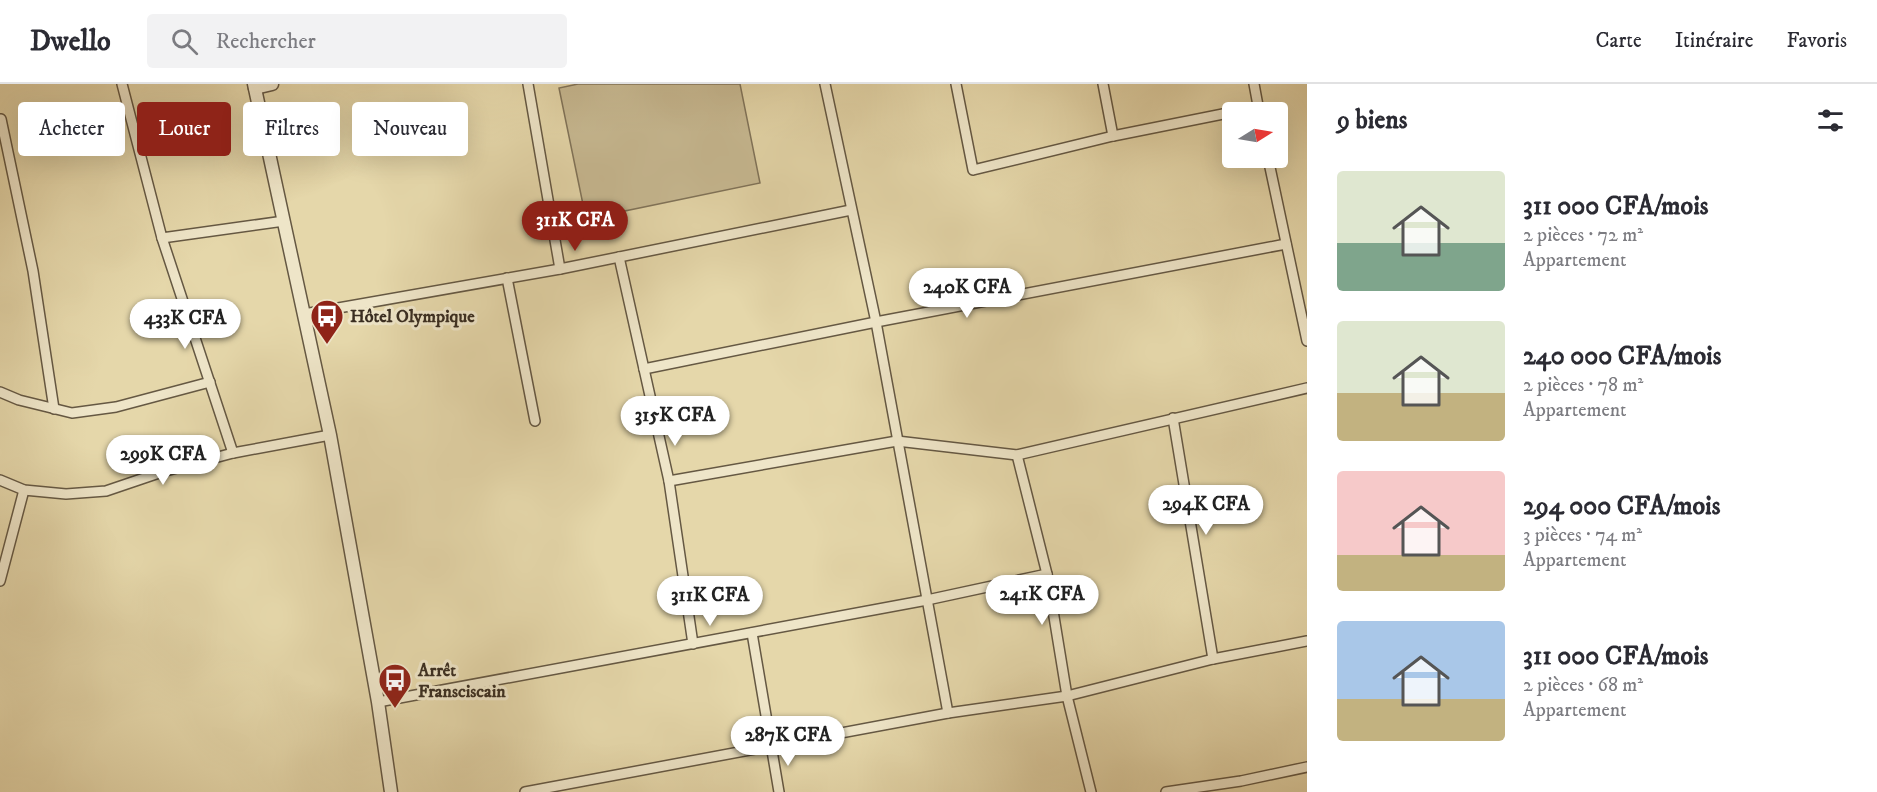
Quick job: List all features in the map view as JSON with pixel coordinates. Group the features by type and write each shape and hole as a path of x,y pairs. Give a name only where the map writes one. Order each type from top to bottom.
{"street":[{"path":"122,84 162,238 233,453"},
{"path":"272,84 255,86 330,435 378,702 391,792"},
{"path":"528,84 560,269"},
{"path":"825,84 876,322 948,713"},
{"path":"956,84 973,170 1113,136 1222,117"},
{"path":"1103,84 1113,136"},
{"path":"1254,84 1257,102"},
{"path":"0,118 33,271 54,409"},
{"path":"1271,168 1307,341"},
{"path":"304,314 560,269 851,210"},
{"path":"162,238 284,222"},
{"path":"644,369 1286,244"},
{"path":"619,257 669,481 693,644"},
{"path":"507,278 535,421"},
{"path":"0,392 19,400 72,413 116,407 210,382"},
{"path":"669,481 897,441 1017,455 1307,388"},
{"path":"1173,418 1213,659"},
{"path":"0,480 24,490 66,494 106,491 162,472 233,453 330,435"},
{"path":"1017,455 1047,573 1067,696 1091,792"},
{"path":"0,581 24,490"},
{"path":"378,702 927,600 1047,573"},
{"path":"752,633 779,792"},
{"path":"527,792 948,713 1067,696 1213,659 1307,641"},
{"path":"1166,792 1241,781 1307,767"},
{"path":"1241,781 1243,792"}],"shaded area":[{"path":"578,84 740,84 760,183 586,219 559,88"}],"place":[{"name":"Hôtel Olympique","path":"327,345"},
{"name":"Arrêt Fransciscain","path":"395,709"}]}
